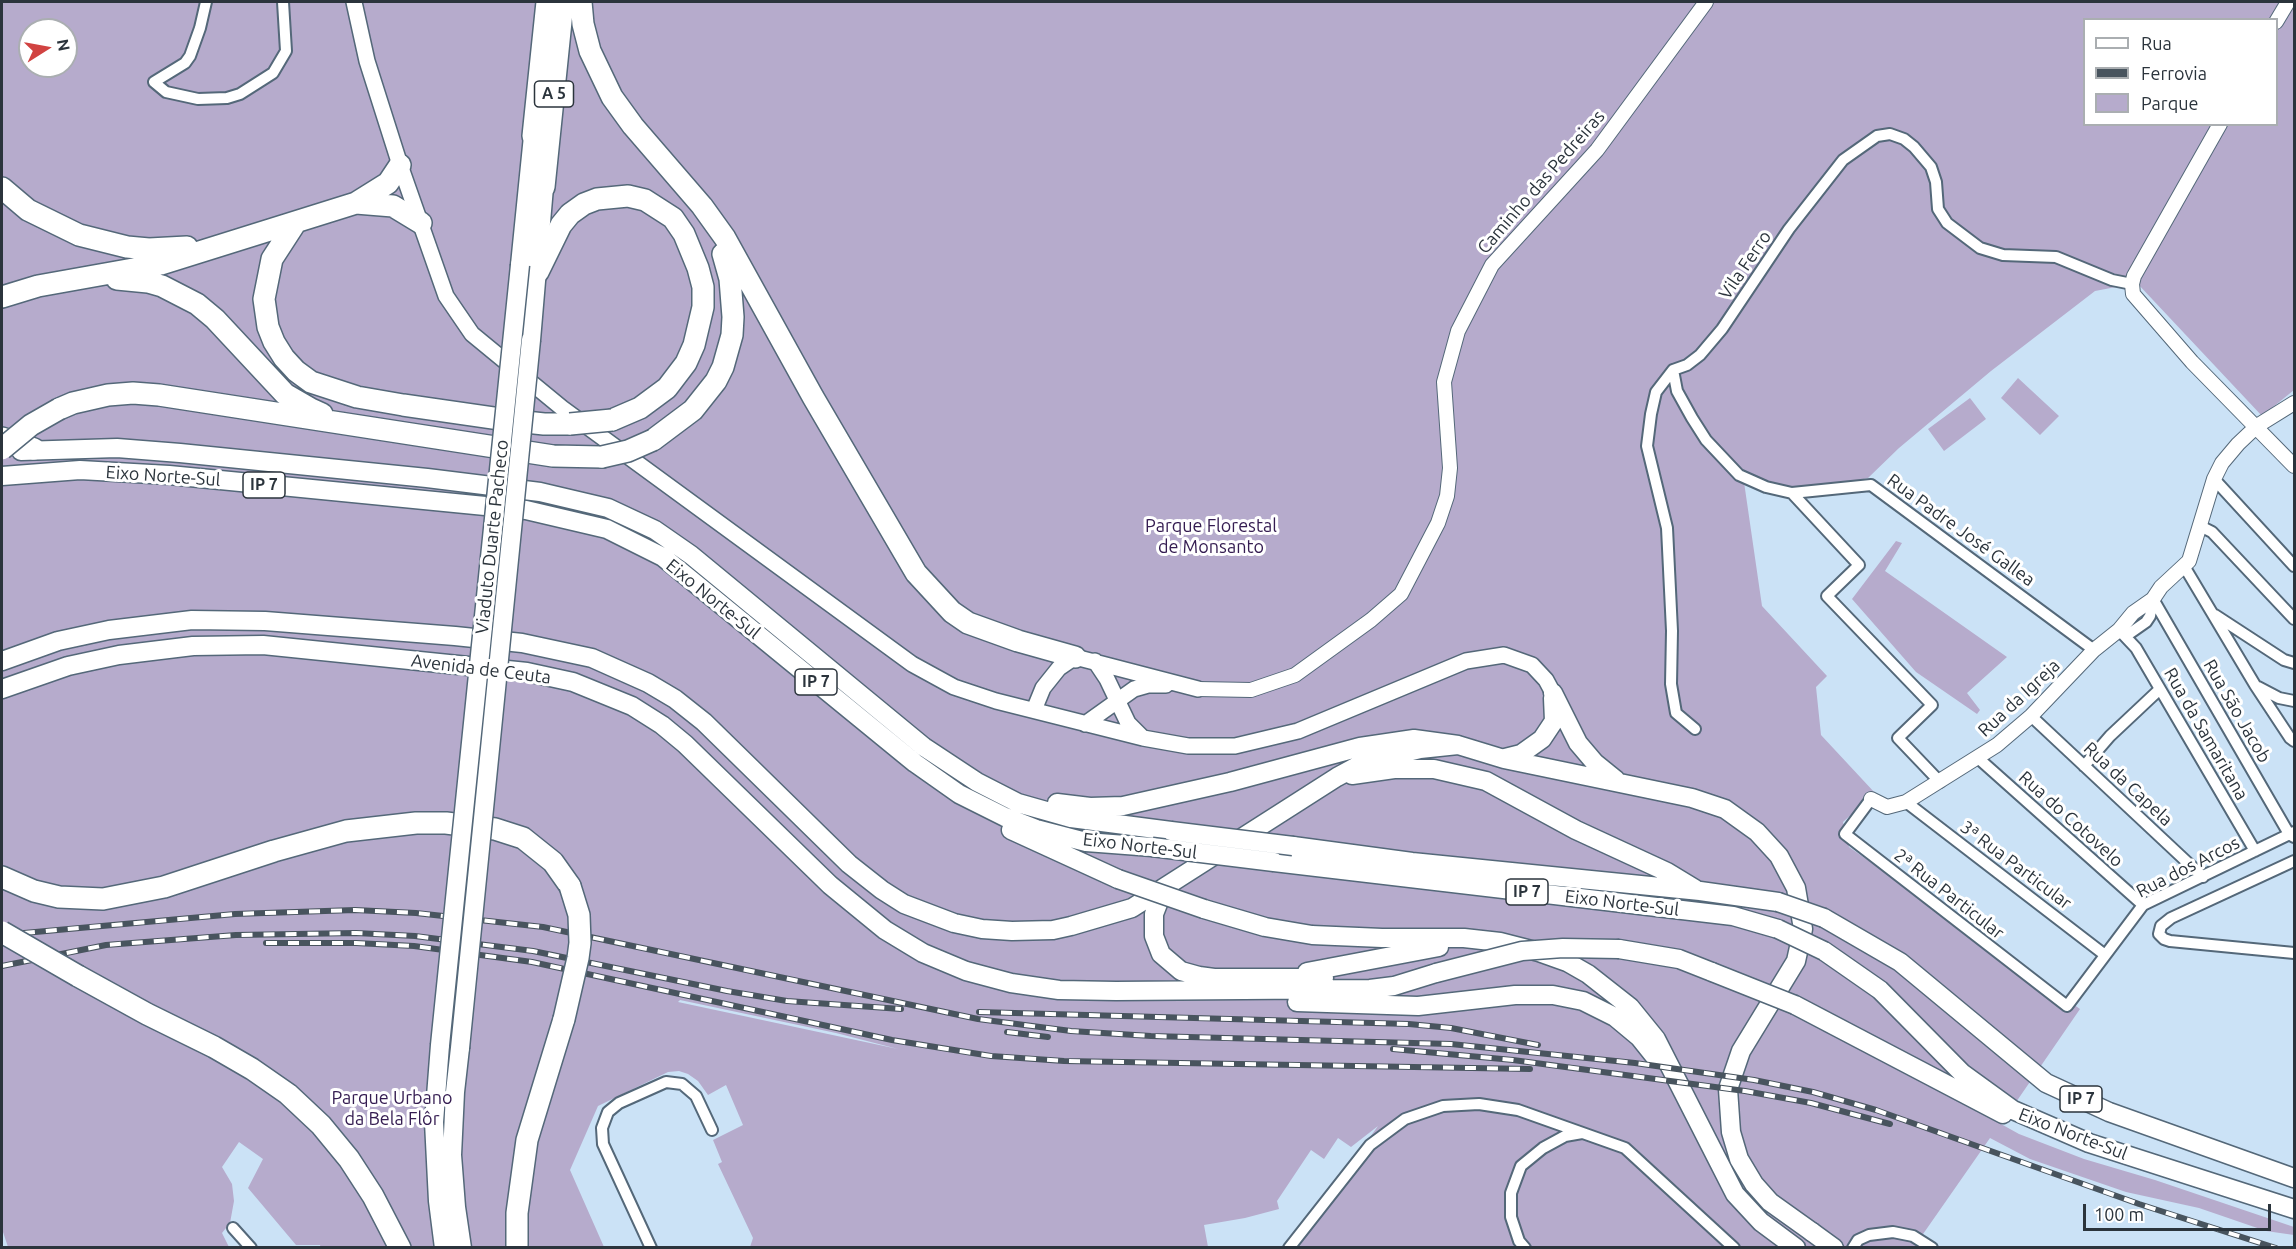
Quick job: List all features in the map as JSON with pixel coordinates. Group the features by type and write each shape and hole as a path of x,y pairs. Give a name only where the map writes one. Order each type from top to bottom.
{"highway":[{"path":"533,136 536,2"},
{"name":"A 5","path":"533,136 547,2"},
{"name":"A 5","path":"544,187 563,2"},
{"path":"581,2 583,24 590,51 612,97 725,238 813,397 916,573 952,612 968,623 1018,641 1085,659"},
{"path":"2,297 38,286 161,264 357,203 388,183 400,165"},
{"path":"2,451 31,425 73,403 108,395 142,394 219,403 553,456 602,457 628,451 653,440 693,410 716,381 728,354 732,335 732,299 727,263 712,230 685,186"},
{"path":"2,188 28,210 48,221 102,242 149,249 226,244"},
{"path":"296,222 272,259 264,299 268,327 274,342 296,371 311,382 357,397 454,413 544,424 570,424 612,420 640,408 667,388 686,363 694,345 704,307 703,287 684,234 673,218 645,200 628,196 597,199 584,204 570,214 561,225 531,276"},
{"path":"357,203 393,206 421,224"},
{"path":"95,277 148,282 183,296 215,319 285,394 311,409 354,426"},
{"path":"2,438 34,450"},
{"path":"3,878 34,891 59,897 103,899 164,887 274,851 346,831 408,824 446,823 495,829 523,838 553,862 570,886 579,915 580,943 564,1019 527,1140 517,1213 517,1248"},
{"path":"2,932 147,1014 214,1047 252,1069 288,1094 321,1125 355,1167 374,1196 400,1248"}],"main road":[{"path":"354,2 367,61 400,165 446,296 472,334 562,408 912,664 954,687 996,701 1085,724 1188,746 1235,746 1298,731 1466,661 1504,656 1532,665 1546,680 1578,743 1595,763 1619,782"},
{"name":"Viaduto Duarte Pacheco","path":"462,1248 452,1155 455,1092 531,276 533,136"},
{"name":"Viaduto Duarte Pacheco","path":"444,1248 438,1201 435,1131 440,1045 531,276 544,187"},
{"name":"Eixo Norte-Sul","path":"2,451 87,448 138,450 415,477 540,492 608,508 655,530 691,555 924,747 977,782 1018,803 1096,822 1412,862 1700,891 1778,902 1824,918 1900,962 2046,1083 2109,1112 2295,1178"},
{"name":"Eixo Norte-Sul","path":"2,476 80,470 144,473 533,511 607,529 663,557 915,763 974,802 1036,829 1086,842 1152,847 1733,916 1778,929 1824,951 1880,990 1962,1073 2013,1110 2089,1143 2295,1209"},
{"name":"Avenida de Ceuta","path":"2,661 58,641 109,630 192,620 265,621 522,643 592,658 648,683 675,699 704,722 849,864 904,903 954,923 1012,932 1053,930 1132,908 1336,777 1363,763 1420,749 1458,745"},
{"path":"58,641 68,666"},
{"name":"Avenida de Ceuta","path":"2,689 68,666 119,655 169,648 263,645 527,672 573,682 632,706 662,724 830,885 885,930 923,953 966,971 1011,983 1059,990 1116,991"},
{"path":"1034,710 1043,688 1059,668 1085,659 1198,689"},
{"path":"1085,659 1117,700 1128,723 1143,738"},
{"path":"1085,724 1134,689 1148,685 1198,689"},
{"path":"1504,759 1521,754 1542,739 1554,721 1553,693"},
{"path":"685,744 704,722"},
{"path":"977,782 1067,806 1123,806 1230,782 1327,755 1393,741 1414,739 1458,745 1504,759 1692,798 1725,809 1757,832 1779,856 1796,888 1803,929 1796,961 1742,1051 1728,1089 1731,1132 1739,1159 1754,1184 1770,1202 1834,1248"},
{"path":"1336,777 1417,768 1434,769 1485,781 1576,830 1667,872 1700,891"},
{"path":"974,802 1006,827 1026,838 1118,879 1204,909 1265,927 1311,935 1486,940 1539,952 1567,962 1612,991 1645,1023 1666,1056 1735,1194 1754,1215 1796,1248"},
{"path":"830,885 849,864"},
{"path":"1172,884 1156,904 1153,925 1161,954 1181,971 1199,976 1343,979 1436,973"},
{"path":"1284,976 1413,951 1486,940"},
{"path":"1116,991 1370,989 1394,986 1522,951 1563,948 1619,950 1679,959 1795,1005 2046,1136 2089,1143"},
{"path":"1116,991 1249,1000 1406,1006 1536,994 1567,997 1599,1008 1615,1017 1639,1037 1652,1053 1702,1131"},
{"path":"1763,1248 1775,1233"}],"street":[{"path":"206,2 190,56 185,63 154,82 166,92 198,99 227,98 240,94 273,73 286,51 283,2"},
{"name":"Caminho das Pedreiras","path":"1198,689 1251,690 1295,675 1371,620 1401,594 1438,523 1447,496 1450,468 1444,382 1458,331 1492,265 1597,150 1706,2"},
{"path":"2278,20 2288,2"},
{"path":"2219,126 2134,276 2133,294 2192,362 2295,466"},
{"name":"Vila Ferro","path":"1695,729 1676,713 1671,684 1672,631 1667,528 1647,446 1656,392 1673,370 1687,365 1700,355 1722,329 1789,229 1843,160 1882,135 1890,134 1904,139 1923,156 1931,167 1936,182 1938,209 1947,223 1980,248 2003,255 2056,257 2102,276 2132,284"},
{"path":"1673,370 1677,391 1706,441 1739,476 1766,487 1792,493 1859,565 1827,596 1932,705 1898,738 1940,782"},
{"path":"2295,403 2257,426 2228,454 2214,479 2192,555 2184,566 2255,685 2290,738 2295,741"},
{"path":"2214,479 2295,566"},
{"name":"Rua Padre José Gallea","path":"1792,493 1870,485 2094,650"},
{"path":"2200,526 2212,532 2295,618"},
{"name":"Rua da Igreja","path":"1906,802 1997,745 2031,716 2094,650 2122,633 2133,612 2153,599 2161,587 2184,566"},
{"name":"Rua São Jacob","path":"2153,599 2293,834"},
{"path":"2212,613 2284,660 2295,663"},
{"name":"Rua da Samaritana","path":"2122,633 2136,648 2255,851"},
{"path":"2255,685 2279,698 2295,701"},
{"path":"2084,766 2110,736 2160,689"},
{"name":"Rua da Capela","path":"2031,716 2203,877"},
{"name":"Rua do Cotovelo","path":"1978,758 2143,905"},
{"path":"1871,799 1887,807 1906,802"},
{"name":"2ª Rua Particular","path":"1871,799 1845,834 2067,1006"},
{"name":"3ª Rua Particular","path":"1906,802 2105,955"},
{"name":"Rua dos Arcos","path":"2067,1006 2143,905 2293,834"},
{"name":"Rua dos Arcos","path":"2295,861 2172,918 2161,926 2158,934 2170,941 2295,953"},
{"path":"651,1248 603,1144 602,1128 608,1112 619,1103 666,1082 682,1084 696,1096 712,1130"},
{"path":"1289,1248 1370,1145 1405,1119 1443,1106 1479,1104 1518,1110 1625,1148 1734,1248"},
{"path":"1525,1248 1519,1241 1511,1217 1511,1193 1521,1166 1543,1148 1565,1136 1582,1133"},
{"path":"233,1228 251,1248"},
{"path":"1853,1248 1858,1240 1869,1235 1893,1232 1913,1236 1932,1248"}],"green space":[{"name":"Parque Florestal de Monsanto","path":"2,2 2294,2 2294,390 2262,416 2137,283 2095,291 1991,371 1899,448 1868,478 1801,493 1744,482 1762,606 1827,676 1816,687 1821,735 1875,793 1843,822 1849,847 2080,1009 2001,1124 2019,1134 2084,1159 2155,1180 2294,1227 2294,1235 2266,1231 2199,1208 2126,1192 2030,1159 1990,1138 1914,1247 1291,1247 1378,1126 1351,1147 1338,1138 1324,1159 1311,1150 1277,1201 1279,1209 1204,1225 1208,1247 750,1247 753,1238 718,1164 722,1162 713,1140 743,1125 726,1085 708,1095 698,1081 679,1071 668,1072 598,1106 570,1170 604,1247 321,1248 320,1245 296,1245 248,1188 263,1159 239,1142 222,1167 232,1184 234,1201 230,1223 222,1233 229,1247 8,1247 2,1229","holes":["680,1000 836,1033 898,1049 678,1002"]},
{"path":"2018,378 2059,416 2040,435 2001,398"},
{"path":"1970,398 1986,419 1944,451 1928,429"},
{"path":"1896,541 1902,543 1885,571 2007,657 1967,693 1980,710 1977,714 1916,672 1852,599"}],"railway":[{"path":"2,935 235,914 355,910 416,913 543,927 978,1019 1071,1031 1151,1036 1451,1044 1635,1063 1754,1080 1813,1092 1876,1110 2139,1204 2276,1248"},
{"path":"2,966 106,945 236,935 356,933 415,936 533,951 787,1001 901,1009"},
{"path":"266,943 356,943 414,946 532,962 892,1040 991,1056 1064,1061 1530,1069"},
{"path":"979,1012 1409,1024 1451,1028 1538,1045"},
{"path":"1007,1032 1048,1037"},
{"path":"1393,1049 1513,1060 1745,1091 1811,1103 1890,1124"}],"park label":[{"name":"Parque Urbano da Bela Flôr","path":"392,1108"}]}
